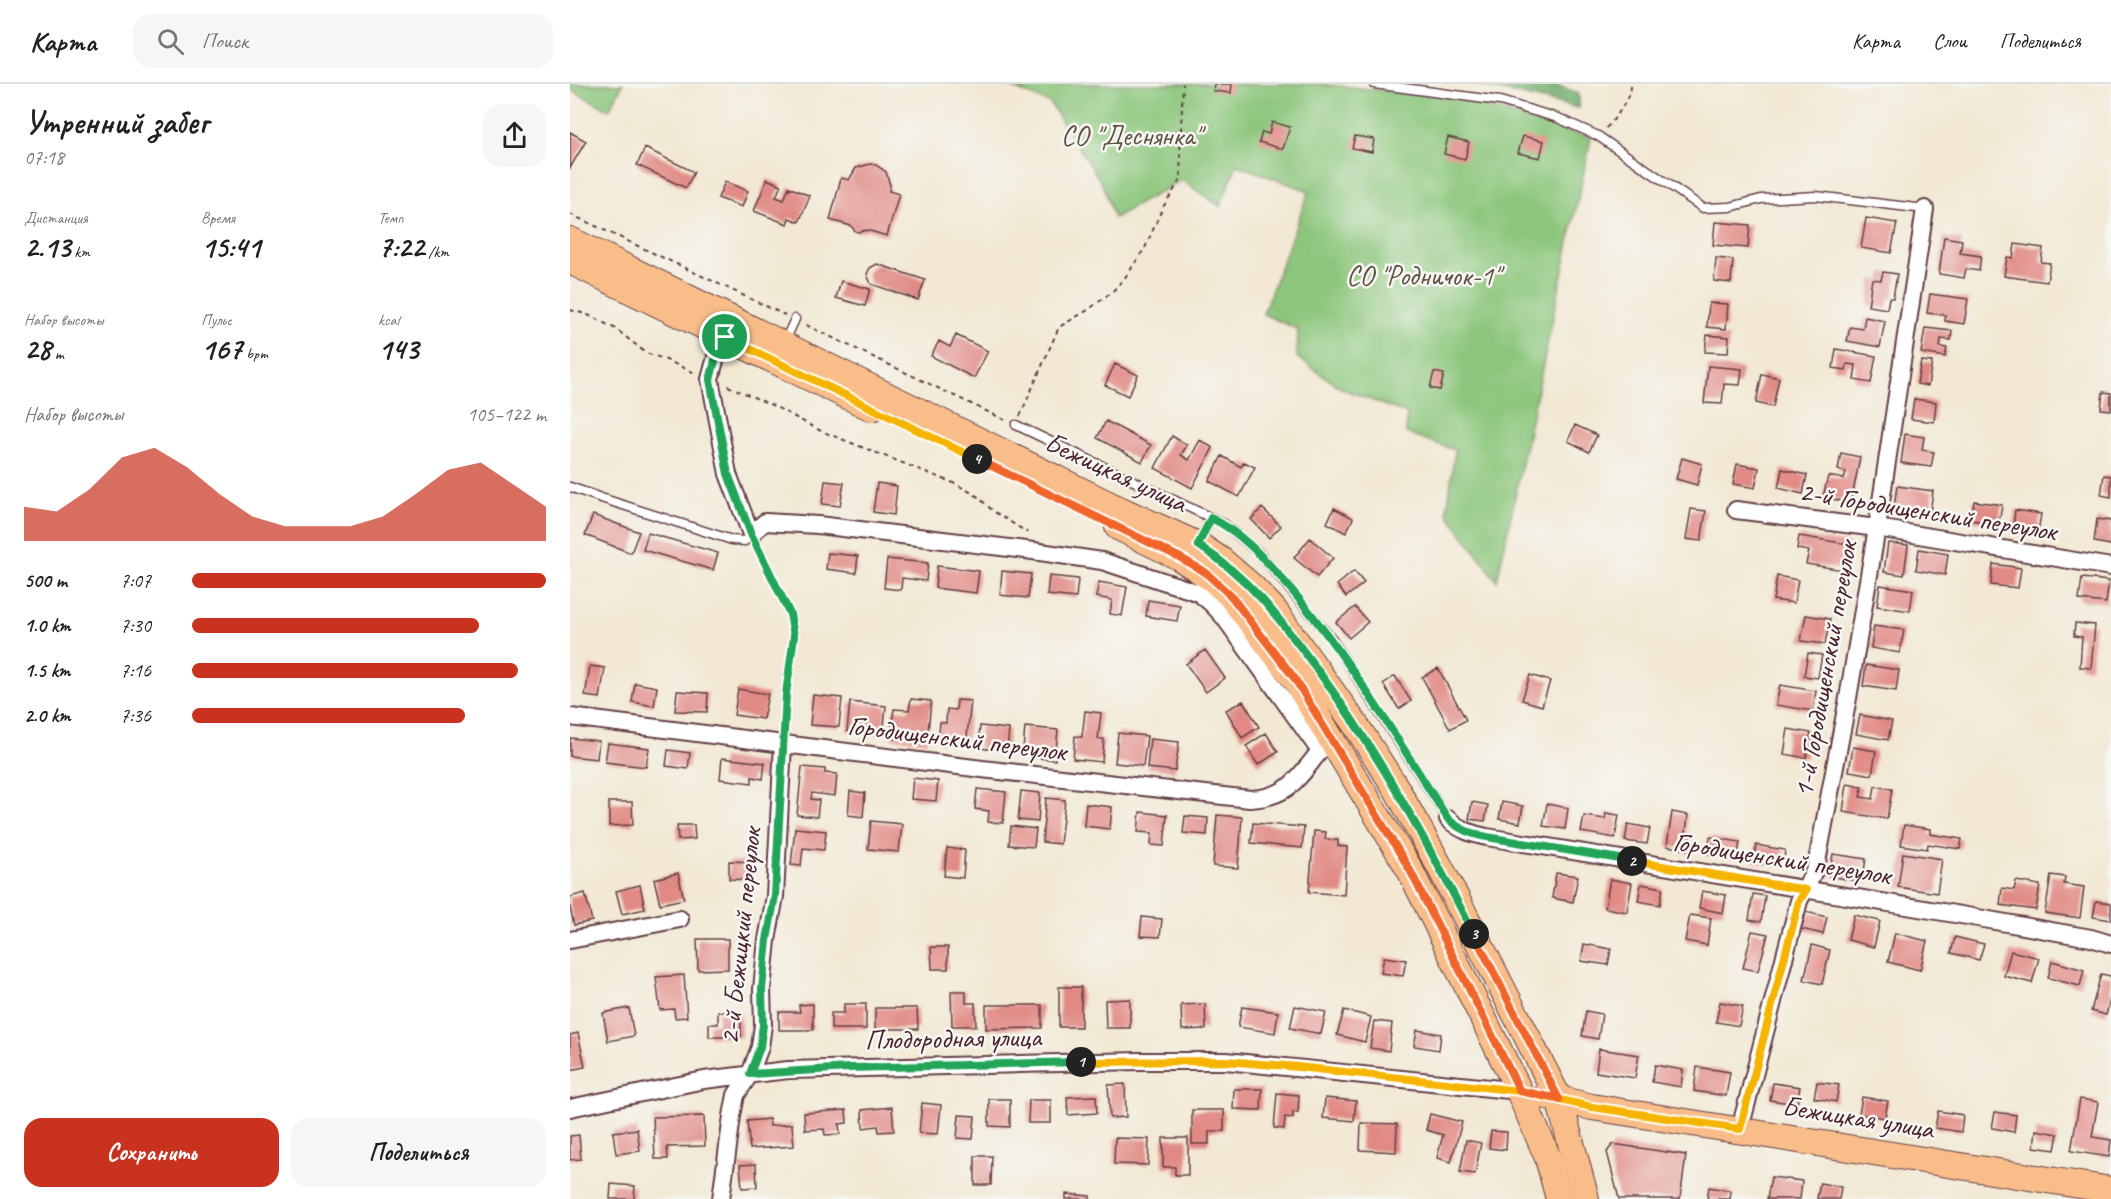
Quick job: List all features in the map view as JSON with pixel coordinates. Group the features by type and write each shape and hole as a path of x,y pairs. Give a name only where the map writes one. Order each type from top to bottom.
{"main road":[{"name":"Бежицкая улица","path":"570,240 1112,506 1198,545 1222,561 1251,586 1274,610 1355,724 1396,788 1440,867 1559,1099"},
{"name":"Бежицкая улица","path":"570,261 1179,557 1214,580 1231,596 1295,679 1388,830 1520,1091 1592,1107 2111,1190"},
{"path":"1520,1091 1548,1158 1559,1199"},
{"path":"1559,1099 1586,1199"}],"street":[{"name":"1-й Городищенский переулок","path":"1740,1129 1799,901 1816,867 1877,528 1925,209"},
{"path":"725,337 716,357 710,380 728,474 751,534 765,522 818,525 1047,553"},
{"name":"2-й Городищенский переулок","path":"1736,510 1877,528 2111,567"},
{"name":"Городищенский переулок","path":"570,717 982,769 1250,799 1280,794 1296,781 1320,752 1224,617 1199,593 1102,561 1047,553"},
{"name":"2-й Бежицкий переулок","path":"721,1199 734,1105 741,1086 750,1074 760,1047 763,1025 762,989 767,940 775,896 783,744"},
{"name":"Городищенский переулок","path":"1448,819 1470,833 1487,837 1973,917 2091,938 2111,944"},
{"path":"570,940 680,919"},
{"name":"Плодородная улица","path":"570,1108 654,1089 750,1074 849,1068 1139,1061 1226,1061 1520,1091"}],"lane":[{"path":"1374,84 1500,101 1558,118 1598,136 1703,208 1730,207 1761,199 1816,196 1925,209"},
{"path":"783,345 795,319"},
{"path":"1016,425 1211,518 1233,530 1259,553 1331,638 1448,819"},
{"path":"570,487 732,540 746,541 751,534"},
{"path":"1198,545 1211,518"}],"path":[{"path":"570,214 1016,425 1059,327 1112,292 1127,275 1145,248 1163,207 1181,180 1183,84"},
{"path":"1598,136 1619,114 1628,99 1632,84"},
{"path":"570,310 586,314 616,329 646,353 774,406 821,431 956,484 1039,540 1047,553"},
{"path":"751,534 790,614 794,636 786,694 783,744"}],"green space":[{"path":"570,84 623,84 609,110 570,89"},
{"name":"СО \"Родничок-1\"","path":"1004,84 1321,84 1458,98 1591,138 1497,581 1447,513 1455,450 1406,433 1407,414 1341,388 1297,357 1298,329 1263,314 1309,191 1237,165 1220,206 1181,180 1114,218 1103,185 1050,103"},
{"path":"1473,84 1553,84 1579,93 1579,108"}],"building":[{"path":"1214,84 1232,84 1231,93 1213,91"},
{"path":"1272,122 1290,127 1283,149 1259,142 1262,132 1269,134"},
{"path":"570,132 586,141 570,168"},
{"path":"1355,136 1374,139 1372,152 1352,148"},
{"path":"1523,136 1544,141 1540,158 1518,153"},
{"path":"1448,137 1469,142 1465,159 1444,154"},
{"path":"645,148 694,172 686,188 637,165"},
{"path":"870,164 886,172 890,185 889,191 899,194 887,236 867,230 855,231 851,226 830,220 841,178 849,180 856,168"},
{"path":"767,179 781,185 776,197 784,200 789,187 810,196 799,222 789,218 787,224 754,211"},
{"path":"725,182 748,191 742,207 718,198"},
{"path":"1866,218 1897,223 1891,253 1861,248"},
{"path":"1715,222 1750,225 1748,248 1713,245"},
{"path":"1944,237 1962,240 1960,253 1981,256 1979,271 1966,269 1964,278 1939,274"},
{"path":"2015,244 2043,248 2041,262 2050,263 2047,282 2004,276 2007,257 2013,258"},
{"path":"1716,258 1733,260 1731,283 1714,281"},
{"path":"877,264 925,280 918,300 871,284 867,274 870,268"},
{"path":"1883,272 1897,274 1893,298 1889,298 1887,309 1868,306 1872,279 1881,280"},
{"path":"841,281 870,289 865,306 836,298"},
{"path":"1930,294 1968,299 1964,324 1945,321 1945,315 1927,313"},
{"path":"1709,303 1728,304 1726,329 1707,327"},
{"path":"1865,317 1885,321 1880,347 1847,341 1850,327 1863,329"},
{"path":"1925,328 1952,331 1951,340 1941,339 1940,347 1947,348 1945,357 1921,353"},
{"path":"956,335 988,351 974,378 931,356 939,341 950,347"},
{"path":"1707,335 1729,337 1728,353 1705,352"},
{"path":"1836,349 1876,356 1871,383 1854,380 1856,365 1847,364 1846,370 1833,368"},
{"path":"1921,361 1932,362 1928,386 1917,384"},
{"path":"1115,364 1138,375 1128,396 1105,385"},
{"path":"1708,366 1742,369 1740,385 1724,384 1722,404 1704,403"},
{"path":"1434,372 1444,374 1440,390 1430,388"},
{"path":"1762,374 1779,378 1773,407 1756,403"},
{"path":"2103,392 2111,393 2111,410 2101,409"},
{"path":"1914,399 1936,402 1934,422 1911,419"},
{"path":"1106,421 1151,445 1142,462 1097,438"},
{"path":"1575,425 1597,435 1589,452 1568,441"},
{"path":"1905,434 1924,437 1922,450 1934,452 1931,467 1901,463"},
{"path":"1172,436 1187,445 1181,455 1189,460 1200,440 1213,448 1192,488 1155,468"},
{"path":"1841,453 1860,457 1851,503 1823,497 1828,476 1844,479 1846,472 1838,470"},
{"path":"1222,456 1241,467 1244,462 1255,467 1239,497 1209,481"},
{"path":"1682,458 1702,464 1697,485 1676,479"},
{"path":"1737,464 1759,468 1755,488 1733,484"},
{"path":"1782,469 1807,475 1803,494 1778,488"},
{"path":"2104,475 2111,476 2111,497 2101,495"},
{"path":"825,481 844,483 840,506 822,504"},
{"path":"877,483 897,486 894,515 873,512"},
{"path":"1897,486 1933,491 1930,513 1894,508"},
{"path":"1974,501 2002,505 1999,524 1971,520"},
{"path":"1262,508 1281,526 1269,538 1251,519"},
{"path":"1334,508 1353,518 1346,533 1327,523"},
{"path":"1691,509 1706,511 1701,541 1686,539"},
{"path":"2015,510 2041,514 2038,532 2013,528"},
{"path":"593,515 639,532 631,553 585,535"},
{"path":"2097,519 2111,521 2111,545 2094,542"},
{"path":"648,533 718,553 713,570 643,550"},
{"path":"1799,536 1848,544 1843,570 1806,564 1809,551 1797,549"},
{"path":"1310,538 1333,558 1317,577 1294,558"},
{"path":"1888,543 1908,545 1904,575 1884,572"},
{"path":"1919,549 1948,554 1945,575 1916,570"},
{"path":"828,553 858,556 856,573 826,569"},
{"path":"887,559 928,563 926,581 902,578 901,590 884,588"},
{"path":"1993,564 2021,568 2018,588 1991,585"},
{"path":"937,566 979,571 976,593 935,588"},
{"path":"1002,571 1031,574 1028,598 1000,595"},
{"path":"1354,571 1364,583 1346,597 1337,585"},
{"path":"1049,576 1078,579 1076,598 1047,595"},
{"path":"1777,576 1798,580 1794,603 1773,600"},
{"path":"2082,578 2109,581 2106,603 2079,600"},
{"path":"1099,582 1127,587 1122,616 1110,614 1112,600 1096,597"},
{"path":"1880,585 1913,590 1910,611 1877,606"},
{"path":"1148,600 1180,605 1177,621 1146,616"},
{"path":"1355,607 1368,622 1349,638 1336,622"},
{"path":"1806,615 1830,619 1825,644 1801,641"},
{"path":"2075,623 2095,625 2091,668 2080,667 2082,637 2074,636"},
{"path":"1874,626 1904,630 1900,653 1871,648"},
{"path":"1205,650 1225,678 1206,692 1186,664"},
{"path":"1808,653 1822,655 1818,678 1804,676"},
{"path":"1866,665 1899,670 1896,691 1863,686"},
{"path":"590,666 605,668 600,698 585,696"},
{"path":"1438,668 1466,720 1450,729 1422,677"},
{"path":"1530,675 1550,681 1542,706 1522,700"},
{"path":"1395,676 1411,701 1399,709 1383,684"},
{"path":"635,683 657,687 654,706 632,702"},
{"path":"1780,685 1816,691 1813,711 1776,705"},
{"path":"738,689 768,694 763,719 734,715"},
{"path":"677,691 708,693 707,712 675,711"},
{"path":"813,695 842,698 839,727 810,725"},
{"path":"911,699 931,701 927,742 890,738 894,709 909,710"},
{"path":"957,700 971,701 966,745 938,742 940,722 946,723 947,709 956,710"},
{"path":"1243,701 1259,727 1242,738 1226,710"},
{"path":"850,702 886,706 883,735 847,731"},
{"path":"1085,711 1101,713 1098,739 1104,739 1102,762 1073,759 1075,736 1082,737"},
{"path":"1860,715 1892,721 1888,740 1856,734"},
{"path":"980,726 1009,729 1007,751 978,748"},
{"path":"1025,727 1058,730 1055,760 1039,758 1040,752 1023,750"},
{"path":"1788,729 1811,733 1806,758 1784,754"},
{"path":"1118,733 1147,736 1143,766 1115,763"},
{"path":"1266,733 1278,752 1258,765 1246,746"},
{"path":"570,738 599,741 597,759 570,756"},
{"path":"1150,739 1179,742 1175,771 1147,768"},
{"path":"608,743 649,748 646,767 605,762"},
{"path":"1853,747 1876,751 1872,775 1849,771"},
{"path":"668,750 690,753 688,769 666,766"},
{"path":"722,758 765,763 763,779 752,777 752,783 720,779"},
{"path":"802,767 825,769 825,773 837,774 835,796 812,793 811,799 819,800 817,817 797,815"},
{"path":"913,778 938,781 936,801 911,799"},
{"path":"1847,784 1862,787 1860,797 1873,799 1875,786 1892,789 1887,819 1843,812"},
{"path":"977,789 1006,792 1003,823 988,822 989,811 975,809"},
{"path":"850,791 865,793 863,817 848,815"},
{"path":"1021,791 1040,793 1038,822 1018,820"},
{"path":"1046,798 1065,800 1060,844 1042,842"},
{"path":"609,802 632,802 633,825 609,826"},
{"path":"1472,802 1488,805 1485,821 1469,819"},
{"path":"1502,802 1523,806 1520,823 1499,819"},
{"path":"1086,804 1112,807 1110,829 1084,826"},
{"path":"1547,804 1568,808 1565,829 1543,826"},
{"path":"1140,812 1167,815 1164,846 1151,845 1152,833 1138,832"},
{"path":"1672,812 1688,815 1686,832 1691,833 1688,850 1667,846"},
{"path":"1606,813 1619,815 1615,838 1581,832 1584,816 1605,819"},
{"path":"1217,815 1242,817 1238,868 1213,866"},
{"path":"1185,816 1208,818 1207,835 1183,833"},
{"path":"871,821 902,824 899,852 868,849"},
{"path":"1253,823 1304,827 1302,848 1251,843"},
{"path":"1628,824 1650,828 1647,844 1625,841"},
{"path":"677,825 694,825 695,839 678,840"},
{"path":"1904,825 1930,829 1930,834 1962,839 1960,849 1928,844 1927,849 1901,845"},
{"path":"1011,826 1036,829 1034,847 1009,845"},
{"path":"795,828 826,831 824,850 803,848 801,866 791,865"},
{"path":"1314,831 1326,832 1325,839 1338,840 1338,846 1347,847 1344,895 1309,892"},
{"path":"1710,837 1740,842 1737,859 1707,854"},
{"path":"1756,845 1785,850 1783,867 1753,862"},
{"path":"947,848 965,850 963,878 944,876"},
{"path":"1903,853 1942,859 1937,893 1898,887"},
{"path":"1833,854 1866,859 1862,882 1829,876"},
{"path":"729,861 753,862 752,880 729,879"},
{"path":"678,873 684,899 660,904 654,879"},
{"path":"1556,873 1578,876 1573,902 1552,898"},
{"path":"2051,875 2065,877 2064,884 2084,887 2080,918 2045,913"},
{"path":"1610,879 1632,883 1627,912 1605,908"},
{"path":"2016,881 2040,885 2036,910 2000,905 2002,888 2014,890"},
{"path":"1641,884 1663,888 1660,905 1638,901"},
{"path":"640,885 645,909 622,914 616,891"},
{"path":"1702,891 1726,895 1723,913 1699,908"},
{"path":"585,893 592,921 574,925 570,897"},
{"path":"1753,894 1765,896 1761,922 1749,920"},
{"path":"2096,901 2111,903 2111,920 2093,917"},
{"path":"1806,912 1827,917 1823,934 1801,929"},
{"path":"1690,915 1711,918 1707,945 1685,941"},
{"path":"1854,915 1880,921 1874,947 1848,940"},
{"path":"1142,917 1162,919 1160,937 1140,936"},
{"path":"1752,931 1768,934 1758,971 1743,968"},
{"path":"1895,933 1927,941 1920,970 1888,962"},
{"path":"1955,937 1984,944 1979,960 1951,953"},
{"path":"697,939 728,939 728,969 698,970"},
{"path":"1584,944 1611,949 1608,965 1581,961"},
{"path":"1812,945 1830,950 1822,984 1804,980"},
{"path":"931,947 948,947 948,969 932,969"},
{"path":"2011,951 2039,958 2032,983 2004,976"},
{"path":"1384,957 1406,960 1403,976 1381,973"},
{"path":"2052,961 2084,970 2080,986 2048,978"},
{"path":"2101,974 2111,976 2111,996 2106,1015 2091,1011"},
{"path":"684,975 687,1017 675,1018 674,1009 660,1010 656,977"},
{"path":"1059,987 1081,987 1081,1027 1059,1027"},
{"path":"951,991 966,991 966,1003 975,1003 976,1026 952,1026"},
{"path":"1130,999 1130,1028 1106,1028 1105,1000"},
{"path":"1720,1002 1743,1006 1739,1026 1716,1022"},
{"path":"813,1004 813,1030 779,1030 779,1012 800,1012 799,1005"},
{"path":"844,1004 866,1004 866,1029 831,1029 831,1013 844,1013"},
{"path":"1205,1004 1206,1029 1182,1030 1181,1005"},
{"path":"986,1005 1042,1005 1042,1028 986,1029"},
{"path":"1295,1006 1326,1012 1321,1034 1290,1028"},
{"path":"1242,1007 1278,1012 1275,1033 1238,1027"},
{"path":"629,1008 634,1036 608,1041 603,1013"},
{"path":"875,1008 917,1008 918,1029 875,1029"},
{"path":"1344,1010 1371,1017 1365,1042 1337,1035"},
{"path":"1586,1011 1602,1014 1598,1039 1582,1036"},
{"path":"718,1012 741,1012 741,1037 709,1037 709,1024 718,1024"},
{"path":"1374,1021 1392,1023 1389,1051 1370,1048"},
{"path":"1417,1030 1441,1034 1439,1050 1414,1046"},
{"path":"578,1033 585,1067 570,1070 570,1035"},
{"path":"1599,1049 1639,1055 1635,1078 1596,1072"},
{"path":"1655,1065 1683,1070 1681,1087 1652,1082"},
{"path":"1697,1067 1730,1072 1726,1096 1694,1091"},
{"path":"1817,1082 1839,1085 1836,1102 1814,1098"},
{"path":"1773,1083 1800,1087 1797,1104 1770,1100"},
{"path":"1125,1084 1126,1117 1110,1118 1108,1085"},
{"path":"1234,1089 1262,1089 1261,1110 1233,1109"},
{"path":"1277,1093 1299,1095 1298,1112 1293,1112 1293,1118 1285,1117 1284,1129 1274,1128"},
{"path":"1096,1096 1097,1113 1068,1115 1067,1097"},
{"path":"1862,1097 1888,1101 1885,1118 1859,1114"},
{"path":"1325,1098 1356,1101 1354,1121 1323,1118"},
{"path":"989,1099 1010,1099 1010,1127 989,1126"},
{"path":"2080,1099 2098,1102 2092,1137 2111,1140 2109,1157 2071,1151"},
{"path":"1029,1100 1051,1100 1051,1123 1028,1123"},
{"path":"922,1103 941,1105 938,1134 919,1133"},
{"path":"892,1107 894,1131 879,1132 878,1126 863,1128 862,1110"},
{"path":"846,1110 847,1123 839,1124 840,1134 825,1135 824,1129 805,1130 804,1113"},
{"path":"1192,1110 1224,1110 1224,1131 1209,1131 1209,1144 1192,1144"},
{"path":"1938,1111 1963,1115 1961,1132 1935,1128"},
{"path":"1995,1112 2016,1115 2014,1132 1992,1128"},
{"path":"1430,1114 1462,1122 1451,1162 1437,1158 1443,1135 1426,1130"},
{"path":"959,1115 975,1116 973,1139 957,1138"},
{"path":"704,1116 705,1146 667,1147 668,1159 655,1159 653,1117"},
{"path":"769,1119 770,1126 792,1124 794,1146 750,1149 747,1121"},
{"path":"1361,1123 1397,1124 1396,1152 1360,1150"},
{"path":"637,1129 640,1151 616,1154 613,1132"},
{"path":"2036,1130 2058,1134 2055,1150 2034,1147"},
{"path":"1491,1131 1507,1132 1506,1150 1489,1148"},
{"path":"579,1135 581,1159 570,1160 570,1136"},
{"path":"1115,1138 1149,1139 1148,1165 1114,1164"},
{"path":"1163,1138 1188,1138 1188,1175 1175,1175 1175,1167 1163,1167"},
{"path":"1466,1140 1481,1143 1475,1174 1460,1172"},
{"path":"1613,1144 1686,1155 1680,1199 1619,1199 1607,1152"},
{"path":"975,1156 992,1156 991,1185 975,1185"},
{"path":"756,1164 757,1187 742,1188 740,1165"},
{"path":"1771,1177 1802,1181 1800,1199 1767,1199"},
{"path":"1820,1183 1841,1187 1839,1199 1817,1199"},
{"path":"611,1184 635,1186 634,1199 610,1199"},
{"path":"1709,1187 1731,1191 1730,1199 1707,1199"},
{"path":"1066,1194 1090,1196 1090,1199 1066,1199"}],"route":[{"path":"725,337 716,357 710,380 728,474 751,534 790,614 794,636 786,694 775,896 767,940 762,989 763,1025 760,1047 750,1074 849,1068 1226,1061 1520,1091 1592,1107 1740,1129 1799,901 1806,890 1487,837 1470,833 1456,826 1448,819 1331,638 1259,553 1233,530 1211,518 1198,545 1222,561 1274,610 1355,724 1396,788 1440,867 1559,1099 1520,1091 1388,830 1295,679 1231,596 1205,572 1179,557 725,337"}],"park label":[{"name":"СО \"Деснянка\"","path":"1131,135"}]}
